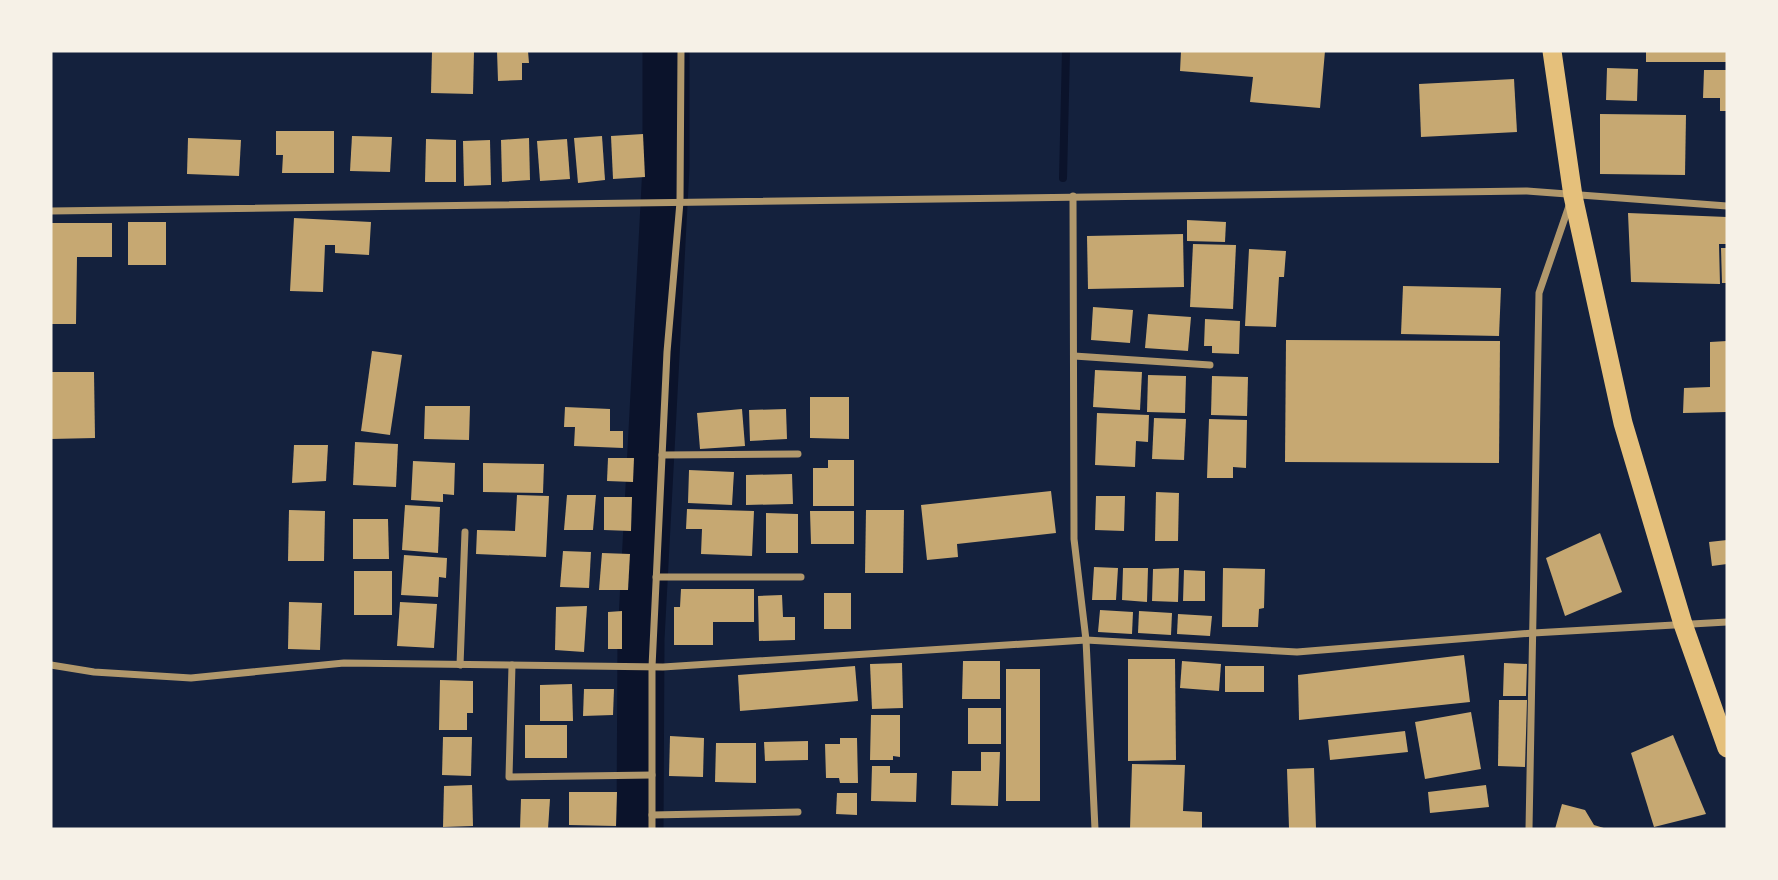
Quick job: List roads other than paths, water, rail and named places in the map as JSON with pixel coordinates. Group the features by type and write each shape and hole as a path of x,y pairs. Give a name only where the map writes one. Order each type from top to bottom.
{"highway":[{"path":"1552,51 1573,196 1623,423 1683,624 1727,748"}],"street":[{"path":"652,829 652,667 667,352 680,202 681,51"},
{"path":"51,211 1527,191 1727,206"},
{"path":"1073,196 1074,539 1086,640 1095,829"},
{"path":"1529,829 1539,293 1573,196"},
{"path":"1074,356 1210,365"},
{"path":"663,455 798,454"},
{"path":"460,665 465,532"},
{"path":"656,577 801,577"},
{"path":"51,664 94,672 191,678 344,663 652,667 1086,640 1297,652 1533,633 1727,622"},
{"path":"512,665 509,777 652,775"},
{"path":"652,815 798,812"}],"waterway":[{"path":"640,829 641,639 666,167 666,51"},
{"path":"1063,178 1066,51"}]}
